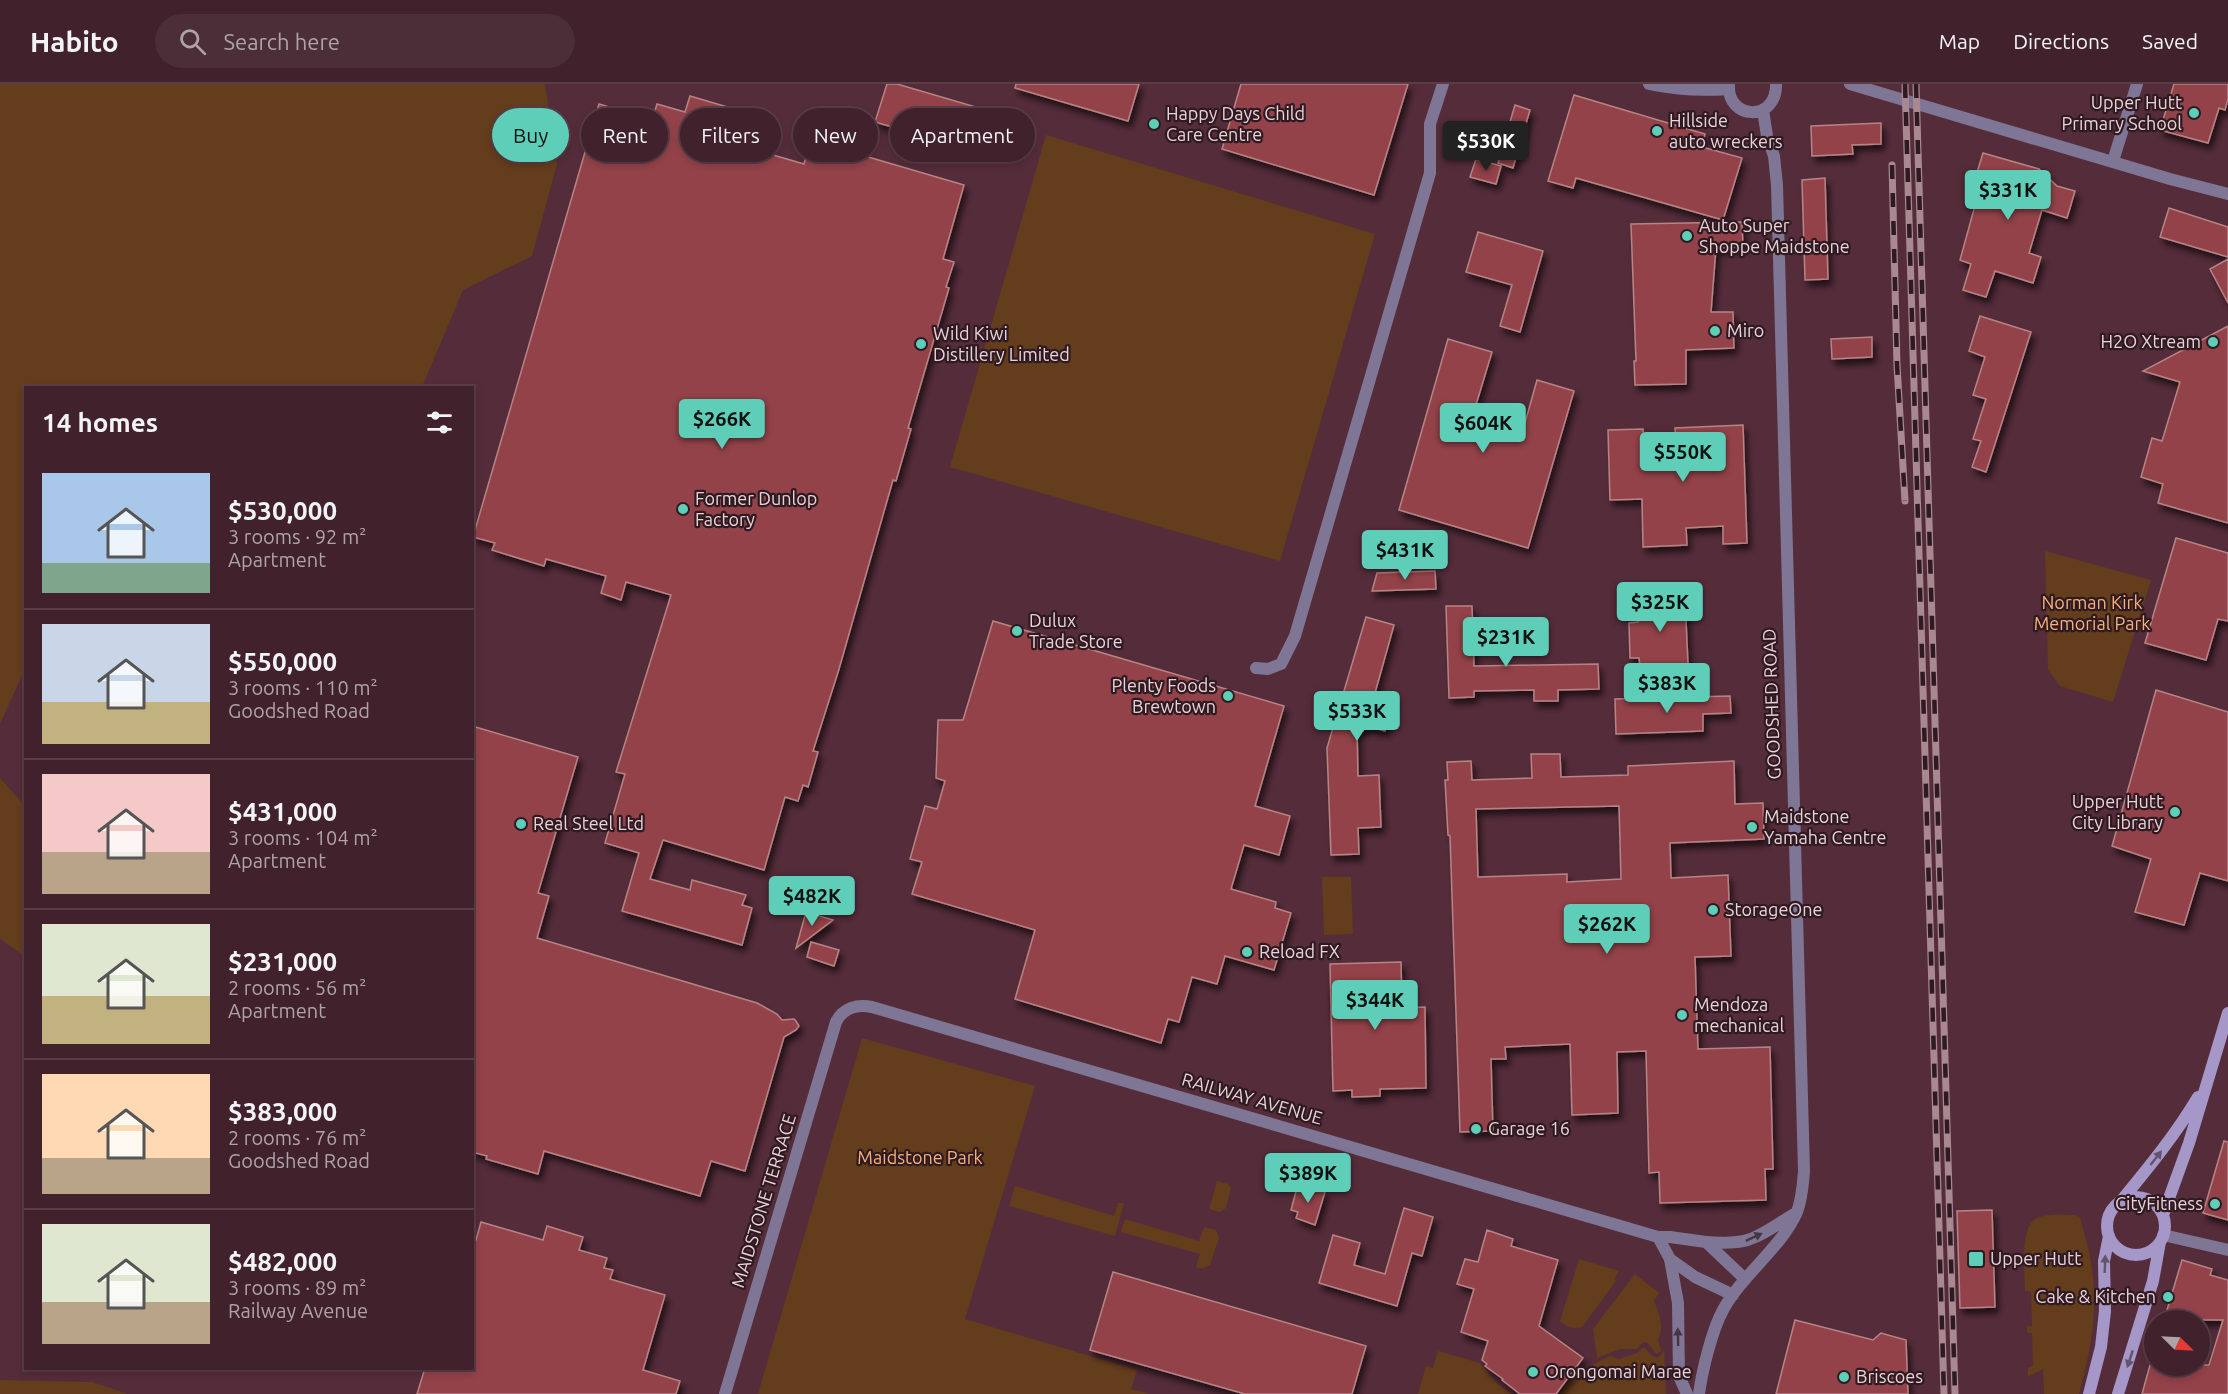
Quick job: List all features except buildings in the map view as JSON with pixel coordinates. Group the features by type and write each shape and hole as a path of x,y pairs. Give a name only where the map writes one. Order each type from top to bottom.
{"main road":[{"path":"2163,1215 2189,1143 2228,1013"},
{"path":"2089,1394 2101,1347 2105,1311 2104,1261 2110,1214 2164,1149 2206,1083"},
{"path":"2118,1394 2153,1281 2165,1228 2163,1215 2155,1204 2144,1198 2131,1197 2119,1203"},
{"path":"2109,1236 2123,1252 2133,1255 2144,1254 2153,1249 2162,1238"}],"street":[{"path":"1256,668 1268,669 1281,664 1295,636 1430,174 1430,124 1443,84"},
{"path":"1649,84 1699,91 1729,87 1730,97 1740,109 1755,112 1763,110 1774,99 1776,84"},
{"path":"1850,84 2228,194"},
{"path":"2113,161 2137,84"},
{"name":"GOODSHED ROAD","path":"1699,1394 1706,1358 1721,1312 1797,1212 1802,1195 1804,1165 1777,185 1774,156 1767,136 1763,110"},
{"name":"RAILWAY AVENUE","path":"838,1018 854,1006 872,1007 1658,1237 1670,1236 1729,1244 1754,1239 1797,1212"},
{"name":"MAIDSTONE TERRACE","path":"725,1394 838,1018"},
{"path":"1658,1237 1670,1259 1678,1303 1679,1376 1686,1394"},
{"path":"2162,1238 2228,1250"},
{"path":"1706,1242 1745,1279"},
{"path":"1670,1259 1695,1276 1733,1295"}],"green space":[{"path":"0,84 545,84 549,108 492,108 492,162 557,162 532,256 463,290 422,386 24,386 24,671 0,724"},
{"path":"1046,135 1375,234 1280,561 950,467"},
{"name":"Norman Kirk Memorial Park","path":"2045,551 2151,580 2113,702 2060,686 2048,670"},
{"path":"0,778 24,805 24,954 0,939"},
{"path":"1322,877 1351,877 1353,934 1324,935"},
{"name":"Maidstone Park","path":"862,1038 1035,1086 965,1319 1137,1370 1131,1389 1151,1394 758,1394"},
{"path":"1217,1181 1228,1184 1231,1188 1226,1208 1220,1212 1209,1209"},
{"path":"1015,1186 1114,1216 1118,1203 1124,1203 1115,1236 1009,1206"},
{"path":"2075,1215 2080,1217 2093,1280 2094,1313 2090,1346 2079,1394 2044,1394 2043,1369 2028,1377 2028,1368 2033,1366 2032,1333 2027,1333 2027,1326 2032,1326 2031,1292 2025,1291 2025,1240 2031,1223 2041,1216"},
{"path":"1125,1219 1199,1241 1204,1227 1216,1230 1219,1238 1210,1265 1202,1269 1196,1267 1200,1254 1121,1232"},
{"path":"1579,1259 1619,1271 1614,1279 1616,1281 1582,1327 1573,1328 1560,1321"},
{"path":"1635,1274 1659,1293 1654,1301 1660,1320 1661,1330 1658,1339 1661,1351 1656,1354 1648,1343 1643,1342 1637,1349 1620,1349 1597,1358 1593,1329"},
{"path":"1644,1347 1657,1358 1663,1353 1664,1348 1666,1394 1559,1394 1579,1367 1590,1370 1594,1364 1610,1356 1619,1359 1637,1353"},
{"path":"1438,1351 1480,1363 1497,1383 1511,1394 1418,1394 1426,1366 1433,1368"},
{"path":"0,1380 92,1382 128,1394 0,1394"}],"railway":[{"path":"1905,84 1944,1394"},
{"path":"1916,84 1955,1394"},
{"path":"1892,165 1897,365 1905,501"}],"place":[{"name":"Upper Hutt Primary School","path":"2194,113"},
{"name":"Happy Days Child Care Centre","path":"1154,124"},
{"name":"Hillside auto wreckers","path":"1657,131"},
{"name":"Auto Super Shoppe Maidstone","path":"1687,236"},
{"name":"Miro","path":"1715,331"},
{"name":"H2O Xtream","path":"2213,342"},
{"name":"Wild Kiwi Distillery Limited","path":"921,344"},
{"name":"Former Dunlop Factory","path":"683,509"},
{"name":"Dulux Trade Store","path":"1017,631"},
{"name":"Plenty Foods Brewtown","path":"1228,696"},
{"name":"Upper Hutt City Library","path":"2175,812"},
{"name":"Real Steel Ltd","path":"521,824"},
{"name":"Maidstone Yamaha Centre","path":"1752,827"},
{"name":"StorageOne","path":"1713,910"},
{"name":"Reload FX","path":"1247,952"},
{"name":"Mendoza mechanical","path":"1682,1015"},
{"name":"Garage 16","path":"1476,1129"},
{"name":"CityFitness","path":"2215,1204"},
{"name":"Upper Hutt","path":"1976,1259"},
{"name":"Cake & Kitchen","path":"2168,1297"},
{"name":"Orongomai Marae","path":"1533,1372"},
{"name":"Briscoes","path":"1844,1377"}]}
